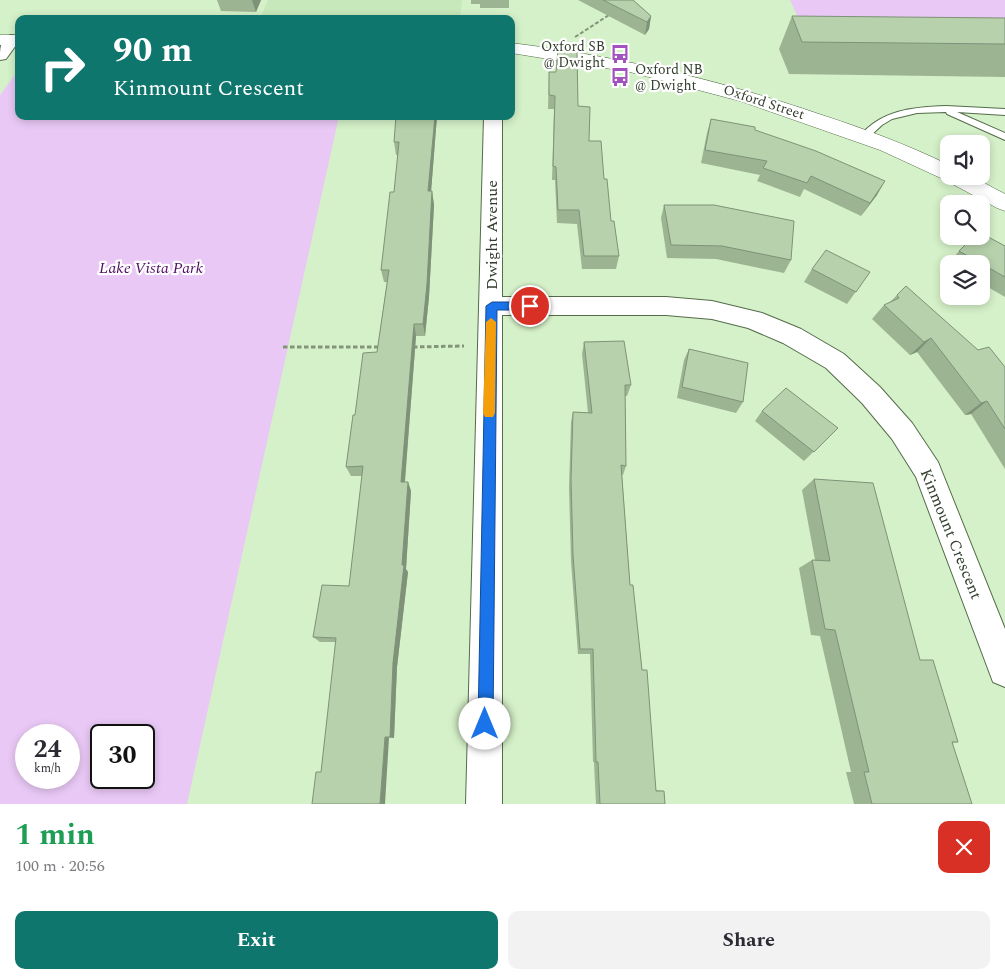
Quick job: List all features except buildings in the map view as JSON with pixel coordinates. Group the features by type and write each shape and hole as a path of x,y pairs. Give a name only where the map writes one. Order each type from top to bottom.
{"street":[{"path":"0,55 10,40"},
{"name":"Oxford Street","path":"515,48 641,68 726,89 864,137 940,170"},
{"name":"Dwight Avenue","path":"484,804 493,120"},
{"path":"970,185 1005,203"},
{"name":"Kinmount Crescent","path":"492,306 666,306 712,310 753,320 792,336 835,361 871,396 902,431 928,472 1005,670"}],"lane":[{"path":"943,109 1005,137"},
{"path":"864,137 887,118 943,109 1005,112"}],"path":[{"path":"551,53 616,10"},
{"path":"411,347 490,346"},
{"path":"283,347 382,347"}],"shaded area":[{"path":"268,0 462,0 460,15 262,15"}],"green space":[{"path":"790,0 1005,0 1005,38 806,35"},
{"name":"Lake Vista Park","path":"15,74 15,120 338,120 187,804 0,804 0,95"}],"slow traffic":[{"path":"489,413 491,322"}],"place":[{"name":"Oxford SB @ Dwight","path":"620,54"},
{"name":"Oxford NB @ Dwight","path":"620,77"}],"route":[{"path":"485,724 492,306 530,306"}]}
